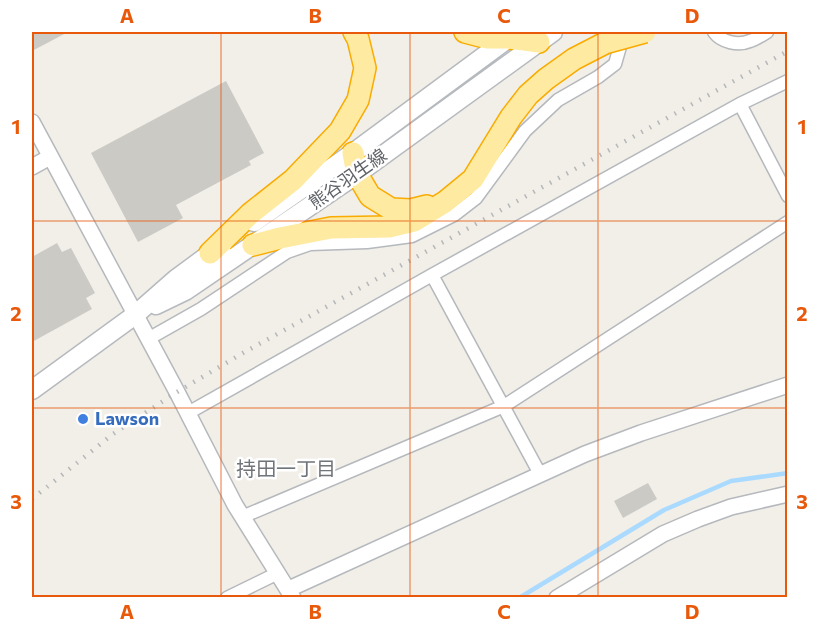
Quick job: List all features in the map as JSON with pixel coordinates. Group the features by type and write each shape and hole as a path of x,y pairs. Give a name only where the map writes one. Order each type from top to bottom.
{"highway":[{"path":"210,253 250,214 293,180 340,131 358,100 365,68 354,32"},
{"path":"465,32 488,38 513,35 546,37"},
{"path":"253,245 331,228 389,227 414,221 445,202 473,179 510,117 528,95 546,79 574,59 605,43 645,32"},
{"path":"353,153 357,174 370,196 392,209 411,210 445,202"}],"main road":[{"name":"熊谷羽生線","path":"32,390 135,315 210,253 353,153 513,35"},
{"name":"熊谷羽生線","path":"135,315 185,291 357,174 546,37"}],"street":[{"path":"148,339 201,309 287,252 310,244 367,242 412,236 454,214 476,198 525,130 558,100 598,77 615,63 624,32"},
{"path":"714,32 718,37 731,43 748,42 767,32"},
{"path":"188,413 740,104 788,81"},
{"path":"740,104 788,196"},
{"path":"32,122 242,517 291,593 585,454 641,433 788,385"},
{"path":"32,167 50,157"},
{"path":"242,517 504,406 788,222"},
{"path":"432,275 540,474"},
{"path":"557,597 663,534 731,507 788,494"},
{"path":"227,597 278,573"}],"building":[{"path":"32,32 68,32 32,51"},
{"path":"226,81 264,153 249,161 251,165 176,205 183,218 138,242 91,153"},
{"path":"57,243 62,252 71,248 95,293 86,298 92,309 32,342 32,257"},
{"path":"648,483 657,499 623,518 614,501"}],"waterway":[{"path":"519,598 664,510 731,481 788,473"}],"railway":[{"path":"32,499 113,434 177,392 243,353 788,51"}],"place":[{"name":"Lawson","path":"83,419"}],"district":[{"name":"持田一丁目","path":"286,469"}]}
